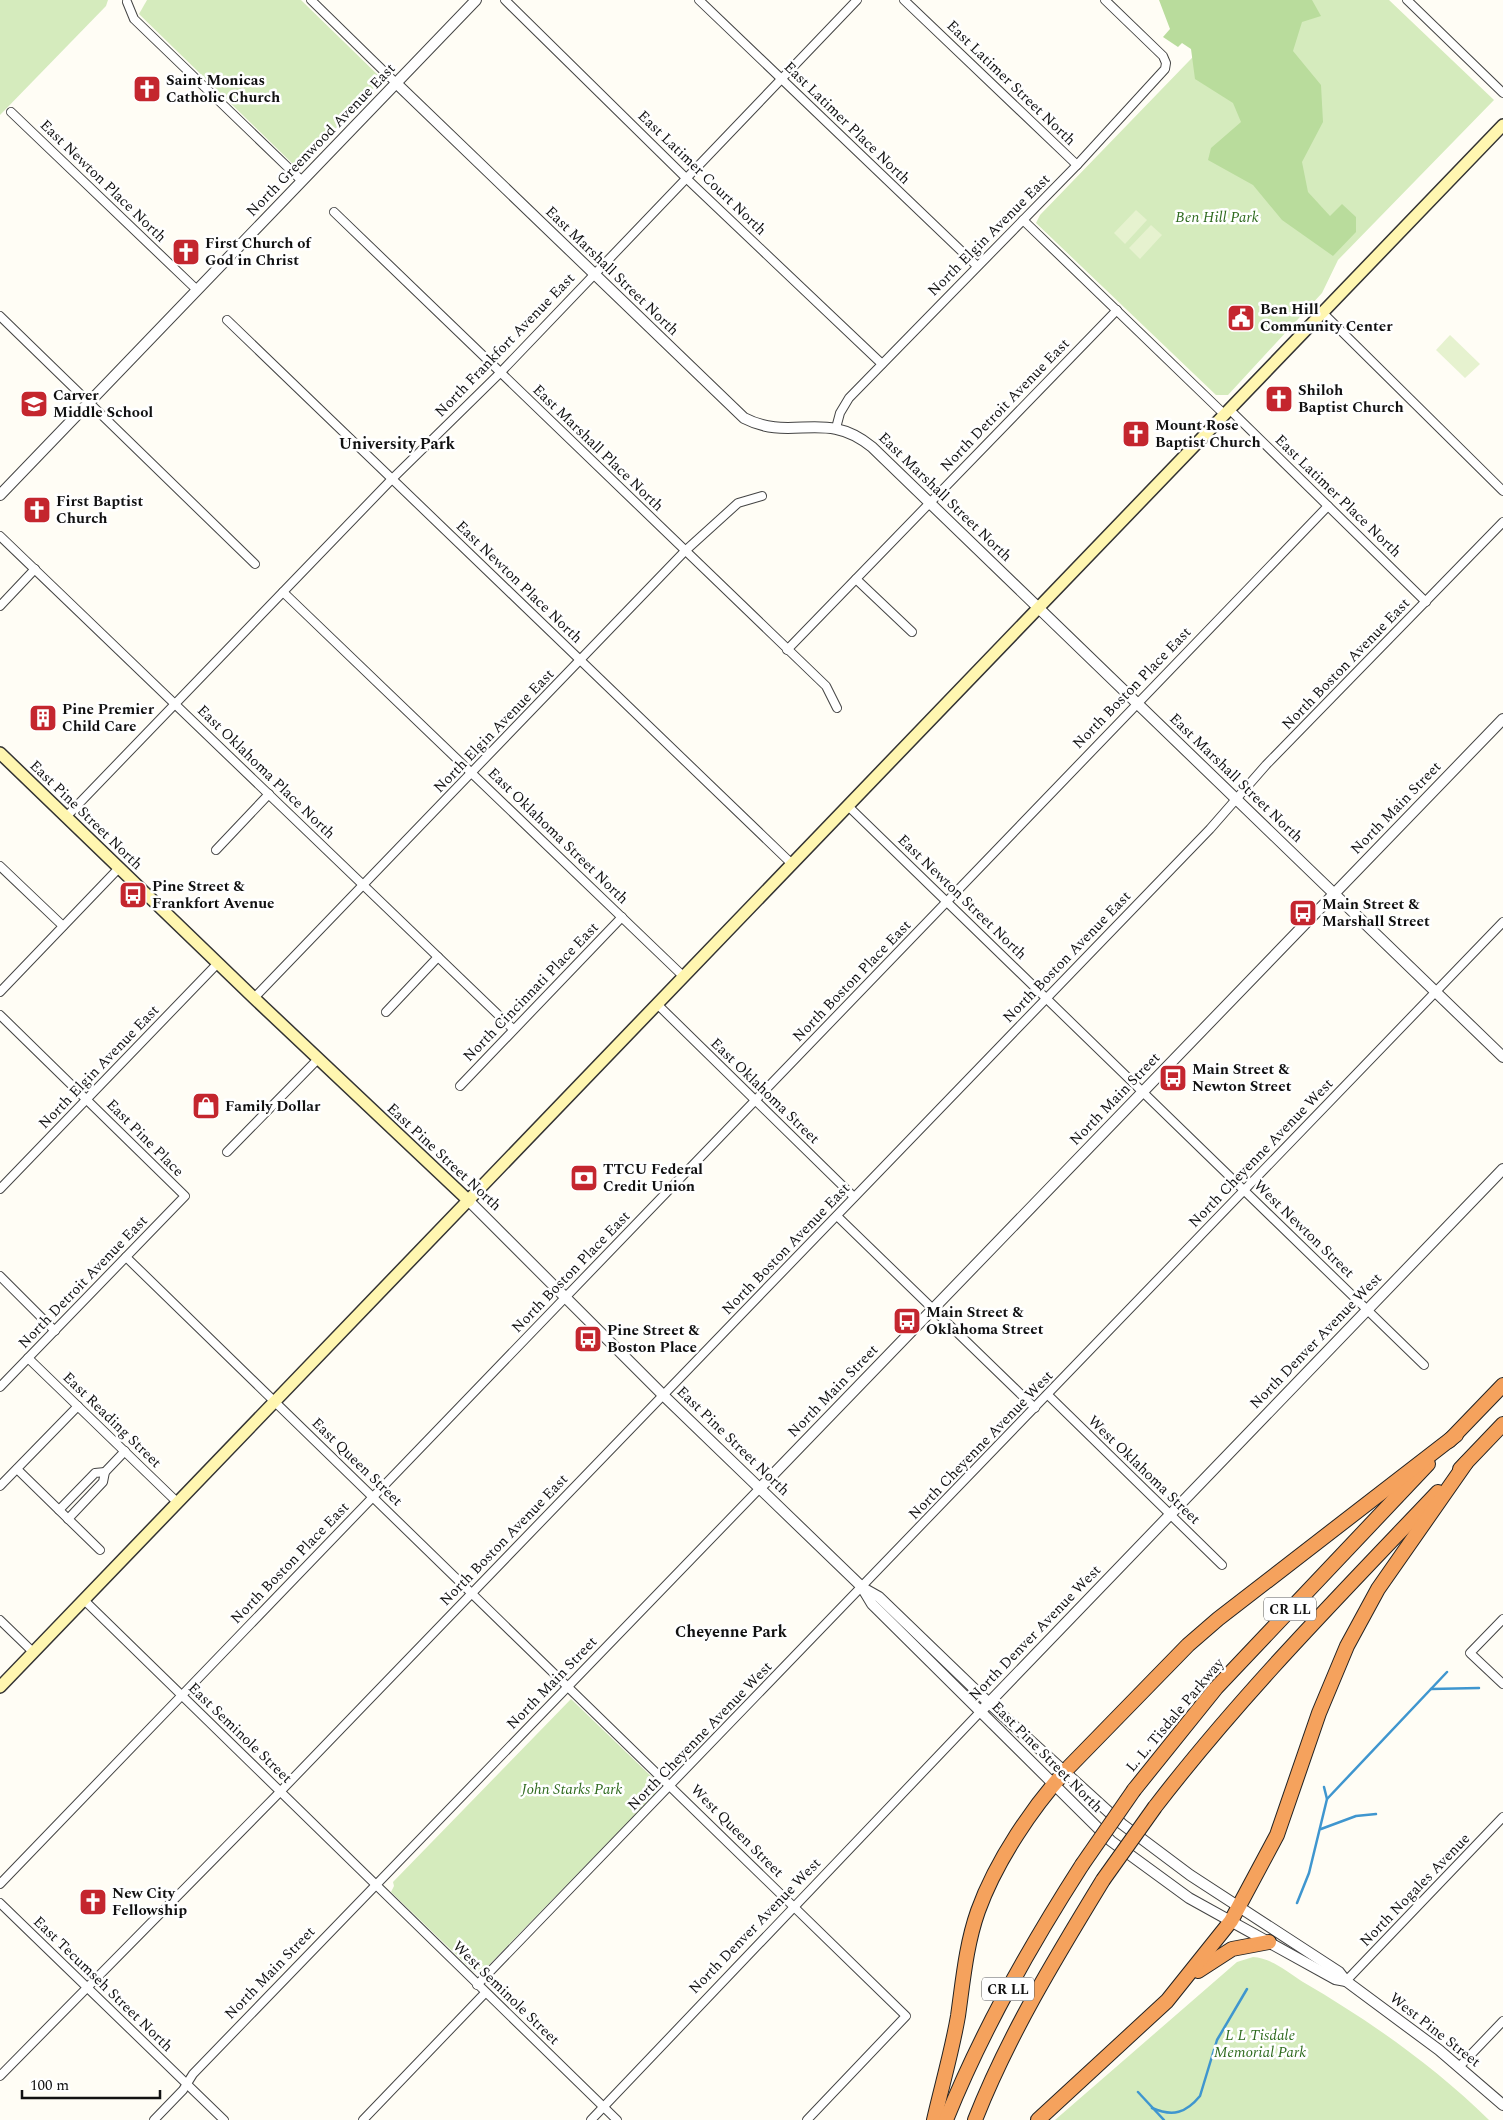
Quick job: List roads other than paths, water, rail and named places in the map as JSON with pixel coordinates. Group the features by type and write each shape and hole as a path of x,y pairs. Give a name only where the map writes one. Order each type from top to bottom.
{"highway":[{"name":"L. L. Tisdale Parkway","path":"946,2120 976,2053 1010,1987 1082,1865 1134,1790 1194,1714 1236,1667 1503,1386"},
{"name":"CR LL","path":"975,2120 999,2066 1035,1996 1103,1880 1155,1807 1201,1747 1263,1676 1503,1424"},
{"path":"934,2120 951,2054 966,1956 978,1912 1003,1860 1054,1785 1201,1633 1456,1435"},
{"path":"1038,2120 1144,2024 1185,1980 1231,1921 1277,1835 1319,1713 1347,1646 1378,1589 1466,1463"},
{"path":"1185,1980 1224,1953 1241,1947 1269,1942"}],"main road":[{"path":"0,1687 469,1201 683,976 1228,413 1322,312 1503,125"},
{"name":"East Pine Street North","path":"0,753 254,998 469,1201"}],"street":[{"name":"East Marshall Street North","path":"311,0 744,418 762,426 779,429 824,426 836,428 865,441 1503,1057"},
{"name":"North Greenwood Avenue East","path":"0,495 476,0"},
{"name":"East Latimer Court North","path":"505,0 686,178 882,364"},
{"name":"East Latimer Place North","path":"700,0 977,266"},
{"name":"North Frankfort Avenue East","path":"66,816 391,480 500,373 857,0"},
{"name":"East Latimer Street North","path":"904,0 1077,165"},
{"name":"North Elgin Avenue East","path":"836,428 840,414 849,398 1077,165 1162,74 1166,64 1163,56 1105,0"},
{"path":"1407,0 1503,93"},
{"path":"126,2 134,19 302,181"},
{"name":"East Newton Place North","path":"11,112 197,290"},
{"name":"East Marshall Place North","path":"334,212 826,686 837,708"},
{"name":"East Latimer Place North","path":"1023,220 1328,506 1426,602"},
{"name":"North Detroit Avenue East","path":"788,650 1117,310"},
{"path":"1322,312 1503,490"},
{"path":"0,316 255,564"},
{"name":"East Newton Place North","path":"227,320 391,480 792,864"},
{"name":"North Elgin Avenue East","path":"254,998 685,551 738,503 762,496"},
{"name":"North Boston Place East","path":"0,1884 756,1101 1136,703 1328,506"},
{"name":"North Boston Avenue East","path":"0,2076 280,1791 664,1395 1210,829 1266,765 1503,522"},
{"name":"East Oklahoma Place North","path":"0,536 514,1029"},
{"path":"0,606 35,569"},
{"path":"856,579 912,632"},
{"name":"East Oklahoma Street North","path":"283,592 683,976"},
{"name":"North Main Street","path":"154,2120 186,2084 192,2074 377,1886 1503,719"},
{"path":"216,850 269,794"},
{"name":"East Newton Street North","path":"848,806 1143,1092"},
{"path":"0,866 63,926"},
{"path":"0,992 119,868"},
{"name":"North Cincinnati Place East","path":"460,1086 622,917"},
{"name":"North Cheyenne Avenue West","path":"477,1985 863,1588 1503,922"},
{"path":"386,1012 438,957"},
{"name":"North Elgin Avenue East","path":"0,1189 218,963"},
{"name":"East Oklahoma Street","path":"657,1004 854,1197"},
{"name":"East Pine Place","path":"0,1015 185,1196"},
{"path":"226,1152 318,1059"},
{"name":"West Newton Street","path":"1143,1092 1424,1365"},
{"name":"North Denver Avenue West","path":"591,2120 1503,1169"},
{"name":"North Detroit Avenue East","path":"0,1387 185,1196"},
{"name":"East Pine Street North","path":"469,1201 567,1296 664,1395 863,1588 879,1597 989,1703 1147,1844 1240,1907"},
{"path":"836,1216 1035,1408"},
{"name":"East Queen Street","path":"126,1257 569,1687"},
{"path":"0,1276 56,1331"},
{"name":"East Reading Street","path":"28,1358 178,1502"},
{"name":"West Oklahoma Street","path":"1048,1395 1222,1565"},
{"path":"0,1486 78,1406"},
{"path":"68,1519 103,1482 105,1472 125,1452"},
{"path":"17,1469 100,1550"},
{"path":"59,1510 95,1474 105,1472"},
{"name":"East Pine Street North","path":"863,1588 872,1604 1094,1826 1175,1889 1231,1921"},
{"name":"East Seminole Street","path":"84,1600 377,1886"},
{"path":"1503,1619 1470,1653 1503,1684"},
{"path":"0,1620 33,1652"},
{"name":"West Queen Street","path":"569,1687 672,1785 906,2016 807,2120"},
{"name":"North Nogales Avenue","path":"1346,1981 1503,1817"},
{"name":"West Seminole Street","path":"377,1886 617,2120"},
{"name":"East Tecumseh Street North","path":"0,1903 224,2120"},
{"name":"West Pine Street","path":"1240,1907 1339,1972 1346,1981 1396,2016 1459,2067 1503,2106"},
{"name":"West Pine Street","path":"1231,1921 1335,1979 1346,1981"},
{"path":"362,2120 485,1993"},
{"path":"1459,2067 1503,2021"}],"waterway":[{"path":"1297,1903 1309,1873 1327,1799 1447,1672"},
{"path":"1431,1689 1479,1688"},
{"path":"1324,1787 1327,1799"},
{"path":"1321,1829 1356,1816 1376,1814"},
{"path":"1152,2108 1166,2112 1179,2112 1190,2106 1200,2096 1217,2040 1247,1989"},
{"path":"1138,2092 1164,2120"}],"place":[{"name":"Saint Monicas Catholic Church","path":"147,89"},
{"name":"First Church of God in Christ","path":"186,252"},
{"name":"Ben Hill Community Center","path":"1241,318"},
{"name":"Shiloh Baptist Church","path":"1279,399"},
{"name":"Carver Middle School","path":"34,404"},
{"name":"Mount Rose Baptist Church","path":"1136,434"},
{"name":"First Baptist Church","path":"37,510"},
{"name":"Pine Premier Child Care","path":"43,718"},
{"name":"Pine Street & Frankfort Avenue","path":"133,895"},
{"name":"Main Street & Marshall Street","path":"1303,913"},
{"name":"Main Street & Newton Street","path":"1173,1078"},
{"name":"Family Dollar","path":"206,1106"},
{"name":"TTCU Federal Credit Union","path":"584,1178"},
{"name":"Main Street & Oklahoma Street","path":"907,1321"},
{"name":"Pine Street & Boston Place","path":"588,1339"},
{"name":"New City Fellowship","path":"93,1902"}],"district":[{"name":"University Park","path":"397,444"},
{"name":"Cheyenne Park","path":"731,1632"}],"park label":[{"name":"Ben Hill Park","path":"1217,217"},
{"name":"John Starks Park","path":"572,1789"},
{"name":"L L Tisdale Memorial Park","path":"1260,2044"}]}
